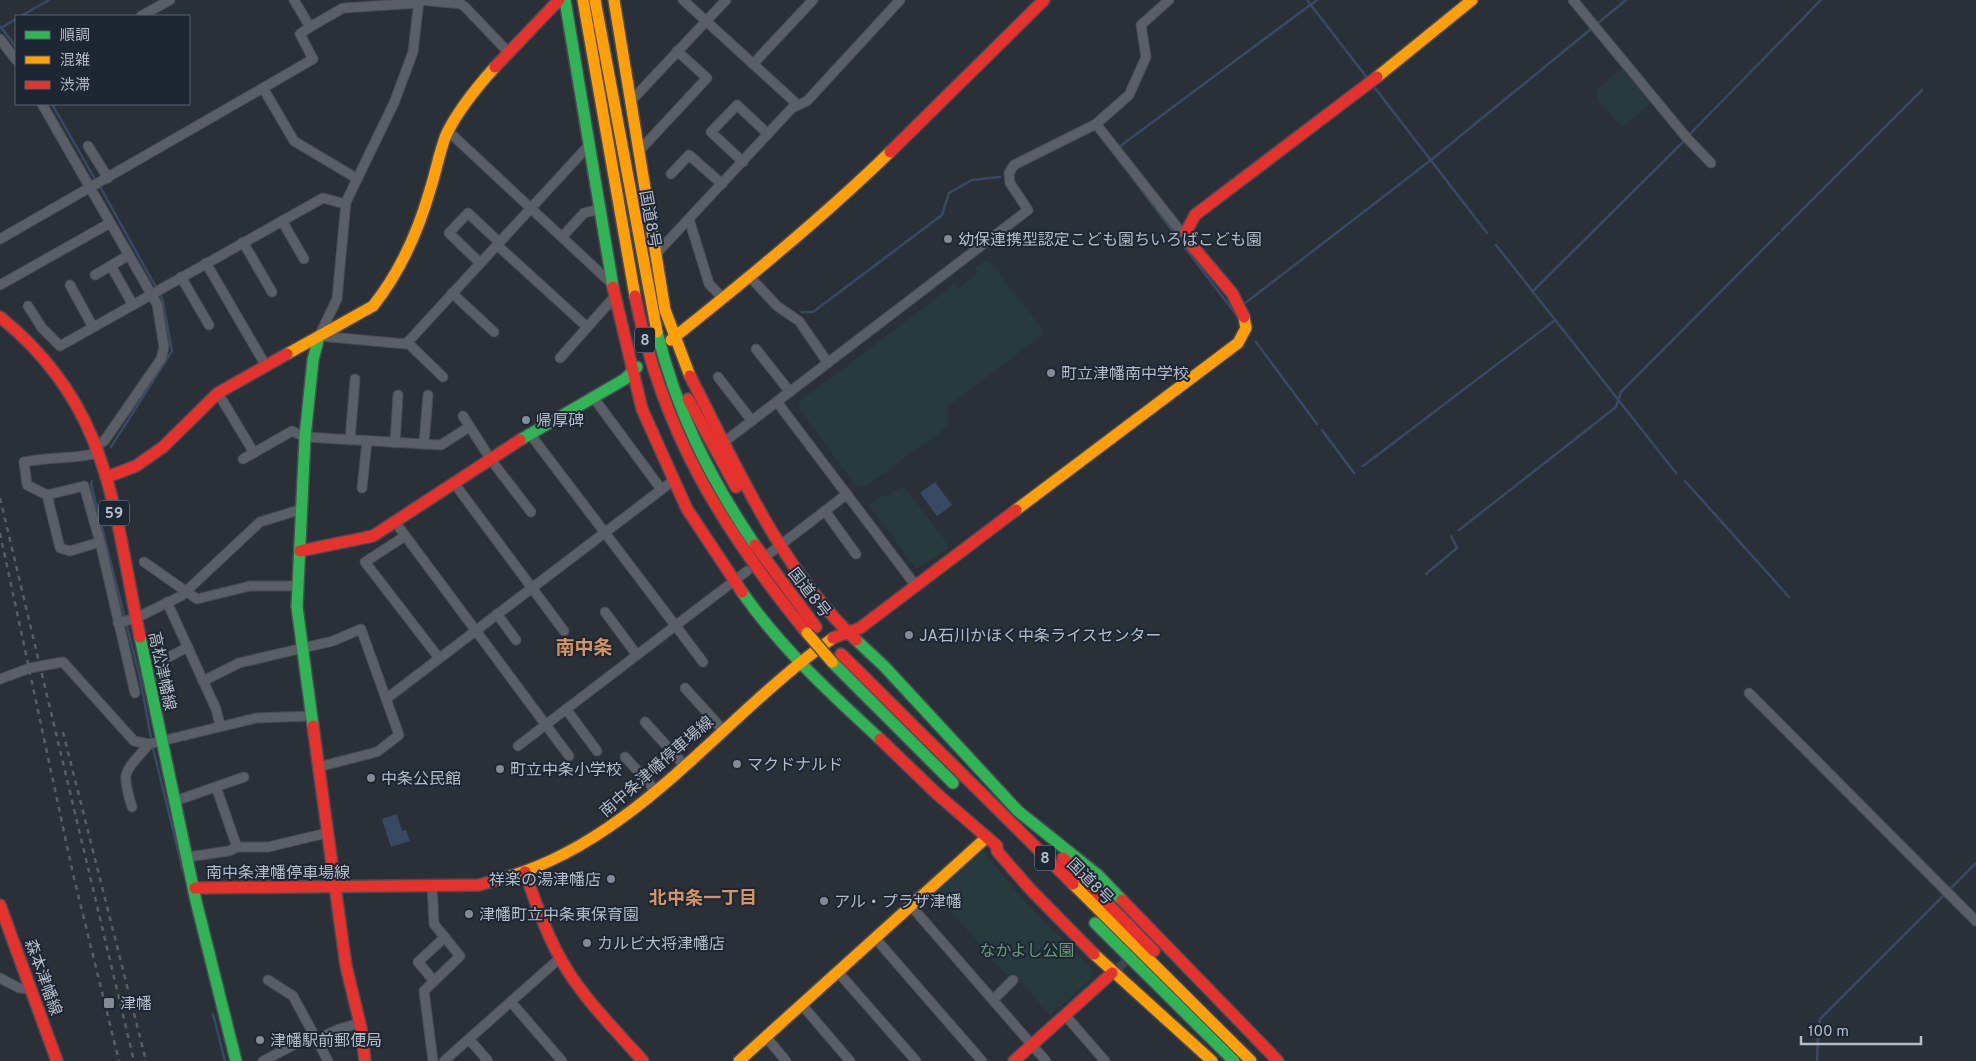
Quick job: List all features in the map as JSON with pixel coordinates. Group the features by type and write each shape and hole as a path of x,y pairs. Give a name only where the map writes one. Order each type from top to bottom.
{"main road":[{"path":"107,477 136,466 163,447 218,392 366,311 385,291 423,212 448,131 464,103 559,0"},
{"path":"565,0 592,141 600,209 616,290 636,368 642,409 687,509 722,565 765,625 798,662 941,790 997,846 997,851 1031,890 1210,1057"},
{"path":"614,0 628,103 640,150 654,257 672,339 772,534 821,600 847,631 884,666 968,764 1018,811 1259,1061"},
{"path":"672,339 750,277 860,180 1044,0"},
{"path":"1186,232 1195,215 1353,97 1472,0"},
{"name":"国道8号","path":"595,1 644,275 659,345 676,397 697,447 739,522 812,630"},
{"name":"国道8号","path":"583,4 644,338 671,419 706,491 729,529 778,597 812,630 959,789"},
{"name":"8","path":"616,191 613,203 630,302 654,403 665,436 732,577"},
{"name":"南中条津幡停車場線","path":"195,888 479,885 525,872 601,834 656,791 798,662 838,634 860,628 1238,343 1246,328 1245,318 1238,302 1189,242 1186,232"},
{"name":"8","path":"644,275 652,286 672,362 698,420 740,495 772,534"},
{"name":"高松津幡線","path":"0,317 22,333 45,356 79,408 98,450 107,477 126,622 162,740 218,994 236,1061"},
{"path":"319,336 313,360 305,437 296,607 334,888 346,966 360,1023 365,1061"},
{"path":"300,550 373,536 530,434 624,379 636,368"},
{"name":"国道8号","path":"836,658 1251,1061"},
{"path":"1018,811 1098,875 1152,937 1240,1027 1278,1061"},
{"path":"739,1061 987,837"},
{"name":"8","path":"997,846 1035,881 1082,930 1196,1032 1225,1052"},
{"path":"525,872 539,916 560,958 578,986 643,1061"},
{"name":"森本津幡線","path":"0,905 57,1061"},
{"name":"国道8号","path":"1085,914 1234,1061"},
{"path":"1014,1061 1115,970"}],"street":[{"path":"143,15 170,0"},
{"path":"294,0 310,27"},
{"path":"683,0 798,105"},
{"path":"628,103 726,0"},
{"path":"753,64 813,0"},
{"path":"654,257 792,108 808,101 900,0"},
{"path":"724,442 1028,210 1010,183 1008,173 1014,165 1096,124 1129,95 1146,57 1142,25 1169,0"},
{"path":"1573,0 1686,137 1711,162"},
{"path":"419,1 413,52 394,103 356,178 346,204 337,299 319,336 406,344 592,141"},
{"path":"0,239 313,59 300,34 343,8 419,1 461,4 509,53"},
{"path":"0,39 15,59"},
{"path":"640,150 706,78 677,51"},
{"path":"264,88 294,141 356,178"},
{"path":"43,105 99,183"},
{"path":"743,162 711,132 737,105 768,134"},
{"path":"1096,124 1181,232 1186,232"},
{"path":"448,131 616,290 560,358"},
{"path":"88,146 110,223 129,255 156,291 164,347 161,359 98,450 79,458 49,457 24,462 27,485 47,494 84,486 126,622 135,693"},
{"path":"671,174 689,155 722,184"},
{"path":"28,306 42,328 60,346 323,198 346,204"},
{"path":"562,237 584,213 600,209"},
{"path":"480,263 449,234 468,213 498,244 587,327"},
{"path":"689,219 709,284 723,298"},
{"path":"282,221 304,260"},
{"path":"0,285 110,223"},
{"path":"243,242 272,292"},
{"path":"95,275 129,255"},
{"path":"206,263 266,366"},
{"path":"111,266 133,304"},
{"path":"181,277 209,325"},
{"path":"750,277 777,306 799,321 828,363"},
{"path":"70,285 93,327"},
{"path":"452,293 494,332"},
{"path":"407,342 443,377"},
{"path":"756,349 790,392"},
{"path":"718,377 752,421"},
{"path":"350,440 355,379"},
{"path":"218,392 254,452"},
{"path":"395,442 398,395"},
{"path":"424,444 428,395"},
{"path":"593,397 661,490"},
{"path":"777,402 916,586"},
{"path":"463,416 491,460 531,512"},
{"path":"243,460 292,431 305,437 441,445 470,428"},
{"path":"530,434 703,662"},
{"path":"362,488 367,441"},
{"path":"386,699 674,480"},
{"path":"454,484 564,631"},
{"path":"47,494 60,548 70,550 100,542"},
{"path":"770,553 847,494"},
{"path":"126,622 185,592 260,522 302,510"},
{"path":"825,511 856,554"},
{"path":"395,522 569,756"},
{"path":"405,536 365,562 439,658"},
{"path":"144,562 185,592 197,598 250,586 298,586"},
{"path":"518,746 674,626 732,577 747,571"},
{"path":"167,602 216,709 220,725"},
{"path":"605,612 637,655"},
{"path":"497,614 516,640"},
{"path":"203,681 239,663 333,641 360,629 399,735 377,752 318,767"},
{"path":"167,658 188,647"},
{"path":"0,679 30,668 63,662 134,741 150,744 220,725 256,718 311,716"},
{"path":"685,688 722,730"},
{"path":"1749,693 1976,921"},
{"path":"566,709 597,751"},
{"path":"645,722 684,765"},
{"path":"132,807 124,784 124,775 150,744"},
{"path":"625,757 656,791"},
{"path":"175,802 244,777"},
{"path":"216,787 237,847"},
{"path":"188,857 229,852 237,847 268,847 327,833"},
{"path":"432,885 434,924 460,956 424,991 432,1061"},
{"path":"911,906 994,999 1046,1061"},
{"path":"434,982 418,962 445,937"},
{"path":"875,938 982,1061"},
{"path":"444,1061 560,958"},
{"path":"838,972 916,1061"},
{"path":"0,978 19,988 31,990"},
{"path":"268,980 293,996 328,1061"},
{"path":"994,999 1013,980"},
{"path":"511,1002 562,1061"},
{"path":"802,1005 850,1061"},
{"path":"1065,1015 1105,1061"},
{"path":"263,1061 307,1038 317,1039 339,1029 360,1023"},
{"path":"766,1037 786,1061"},
{"path":"469,1039 488,1061"}],"green space":[{"path":"1622,69 1651,103 1622,127 1597,99 1597,89"},
{"path":"985,261 990,262 1042,328 1042,335 948,406 947,427 865,487 855,485 799,408 799,402 955,284 959,288 977,273 974,268"},
{"path":"903,486 948,544 948,548 918,568 915,568 869,505 883,494 886,497"},
{"name":"なかよし公園","path":"982,849 1016,892 1093,970 1091,979 1050,1016 1021,982 1016,986 934,893"}],"water":[{"path":"935,482 952,505 937,516 920,493"},
{"path":"397,814 402,831 406,830 410,841 391,847 382,819"}],"waterway":[{"path":"23,15 49,0"},
{"path":"1307,0 1368,79"},
{"path":"1119,147 1317,0"},
{"path":"1598,23 1626,0"},
{"path":"1690,134 1821,0"},
{"path":"1,28 15,20"},
{"path":"0,26 15,46"},
{"path":"1244,304 1431,160 1591,29"},
{"path":"1375,88 1487,233"},
{"path":"1782,230 1922,90"},
{"path":"53,105 96,181"},
{"path":"1532,292 1683,142"},
{"path":"1119,160 1174,233"},
{"path":"802,312 813,312 942,215 949,193 972,180 1000,177"},
{"path":"99,185 162,298 172,351 111,447"},
{"path":"1459,530 1616,407 1621,392 1779,233"},
{"path":"1183,245 1238,317"},
{"path":"1496,245 1676,473"},
{"path":"1363,466 1554,321"},
{"path":"1256,342 1317,424"},
{"path":"1322,430 1354,473"},
{"path":"92,481 91,484 140,678 151,738"},
{"path":"1685,481 1789,597"},
{"path":"1426,574 1457,548 1451,536"},
{"path":"153,748 183,871"},
{"path":"1949,890 1976,863"},
{"path":"1819,1026 1820,1019 1945,894"},
{"path":"213,1014 225,1061"},
{"path":"1817,1061 1818,1037"}],"tunnel":[{"path":"1118,968 1132,956"}],"railway":[{"path":"0,498 134,1061"},
{"path":"0,533 73,874 119,1061"},
{"path":"63,732 146,1061"}],"traffic: fast":[{"path":"565,0 613,287"},
{"path":"657,332 674,389 696,443 738,520 755,545"},
{"path":"313,726 297,607 305,437 313,360 319,336"},
{"path":"520,440 625,379 637,367"},
{"path":"742,592 757,613 790,651 880,739"},
{"path":"140,637 196,901 236,1061"},
{"path":"856,640 884,666 1018,811 1098,875 1122,900"},
{"path":"832,662 953,783"},
{"path":"1095,923 1234,1061"}],"traffic: slow":[{"path":"583,0 635,296"},
{"path":"595,0 657,332"},
{"path":"614,0 665,310 690,376"},
{"path":"1377,77 1472,0"},
{"path":"287,354 373,306 383,293 400,265 414,236 446,135 468,100 495,67"},
{"path":"671,340 810,225 890,152"},
{"path":"1016,510 1238,343 1246,328 1244,317"},
{"path":"807,633 832,662"},
{"path":"507,877 554,859 598,835 639,805 679,772 794,668 833,638"},
{"path":"739,1061 987,837"},
{"path":"1073,884 1251,1061"},
{"path":"1094,954 1212,1061"}],"traffic: jam":[{"path":"495,67 559,0"},
{"path":"890,152 1044,0"},
{"path":"1244,317 1232,293 1189,242 1186,232 1195,215 1377,77"},
{"path":"613,287 642,409 687,509 742,592"},
{"path":"635,296 661,391 699,476 722,516 748,555 807,633"},
{"path":"0,317 37,351 65,387 86,424 102,462 113,503 140,637"},
{"path":"107,477 136,466 163,447 218,393 287,354"},
{"path":"690,376 743,481 782,549 829,612 856,640"},
{"path":"688,399 736,487"},
{"path":"300,551 373,536 520,440"},
{"path":"833,638 860,628 1016,510"},
{"path":"755,545 816,627"},
{"path":"841,654 1073,884"},
{"path":"313,726 346,966 361,1028 365,1061"},
{"path":"880,739 937,794 997,846 997,851 1031,890 1094,954"},
{"path":"1063,858 1154,951"},
{"path":"525,872 549,937 569,973 595,1008 643,1061"},
{"path":"195,888 479,885 507,877"},
{"path":"1122,900 1278,1061"},
{"path":"0,905 57,1061"},
{"path":"1014,1061 1112,973"}],"place":[{"name":"幼保連携型認定こども園ちいろばこども園","path":"948,239"},
{"name":"町立津幡南中学校","path":"1051,373"},
{"name":"帰厚碑","path":"526,420"},
{"name":"JA石川かほく中条ライスセンター","path":"909,635"},
{"name":"マクドナルド","path":"737,764"},
{"name":"町立中条小学校","path":"500,769"},
{"name":"中条公民館","path":"371,778"},
{"name":"祥楽の湯津幡店","path":"611,879"},
{"name":"アル・プラザ津幡","path":"824,901"},
{"name":"津幡町立中条東保育園","path":"469,914"},
{"name":"カルビ大将津幡店","path":"587,943"},
{"name":"津幡","path":"109,1003"},
{"name":"津幡駅前郵便局","path":"260,1040"}],"district":[{"name":"南中条","path":"584,647"},
{"name":"北中条一丁目","path":"703,898"}]}
